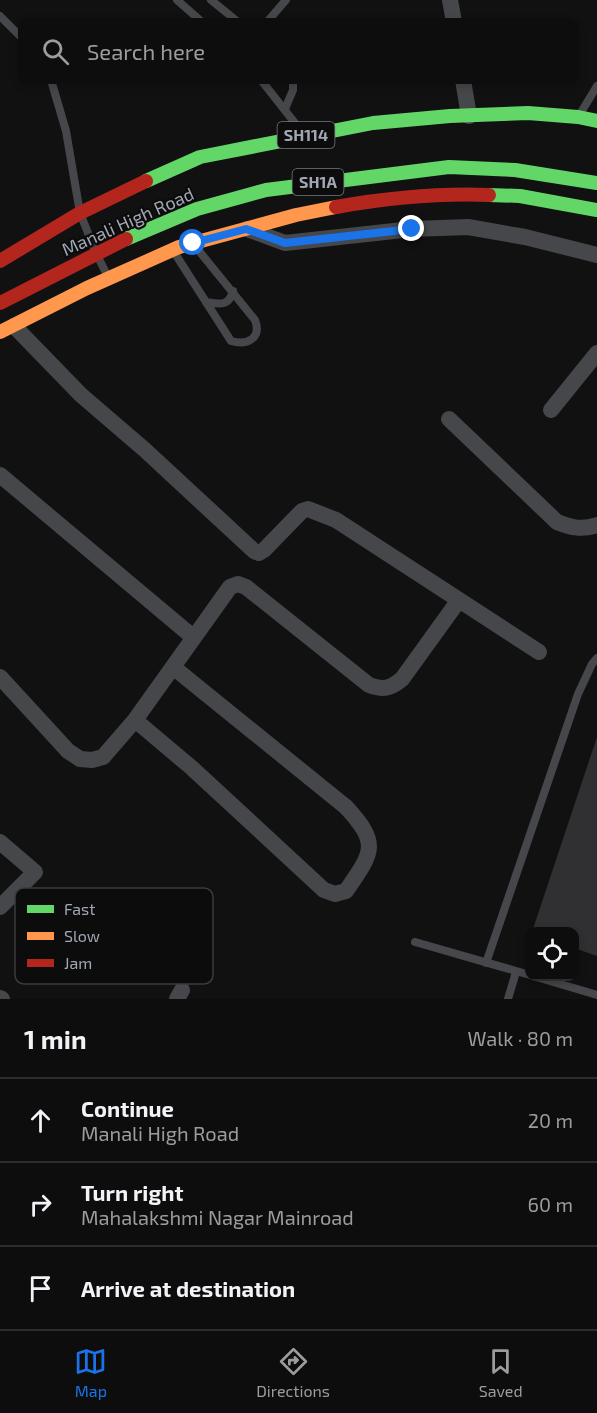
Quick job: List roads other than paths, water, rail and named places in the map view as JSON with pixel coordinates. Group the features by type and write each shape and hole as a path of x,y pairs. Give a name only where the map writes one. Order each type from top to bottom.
{"main road":[{"name":"SH114","path":"21,247 37,244 80,213 200,157 373,123 528,113 597,121"},
{"name":"Manali High Road","path":"0,303 35,273 96,253 197,209 266,190 449,168 515,170 597,183"},
{"name":"SH1A","path":"7,329 67,297 172,250 296,215 381,199 456,194 520,196 597,210"},
{"path":"0,261 21,247 53,304"},
{"path":"52,269 67,297"}],"street":[{"path":"450,0 453,18"},
{"path":"465,84 470,116"},
{"path":"246,229 285,243 412,229 468,227 525,237 597,255"},
{"path":"7,329 145,450 254,551 259,553 264,550 302,511 308,509 336,520 539,652"},
{"path":"551,410 597,353"},
{"path":"449,419 557,522 573,529 597,525"},
{"path":"0,475 193,637"},
{"path":"0,677 68,751 80,759 93,760 103,757 135,720 230,587 238,584 246,587 369,685 383,689 393,686 402,679 459,600"},
{"path":"135,720 192,768 324,890 334,894 346,891 369,853 365,827 346,807 173,667"},
{"path":"0,842 35,872 19,888"},
{"path":"0,908 15,893"}],"lane":[{"path":"177,0 197,18"},
{"path":"211,0 233,18"},
{"path":"270,18 286,0"},
{"path":"0,15 18,34"},
{"path":"52,84 66,131 80,213 109,278"},
{"path":"264,84 304,135"},
{"path":"285,109 293,90 292,84"},
{"path":"578,117 597,86"},
{"path":"172,250 231,341 241,344 250,342 258,328 255,320 193,243"},
{"path":"206,302 225,303 231,299 233,291"},
{"path":"486,963 575,703 595,662"},
{"path":"415,942 525,974"},
{"path":"508,999 516,972"},
{"path":"549,981 597,995"}]}
